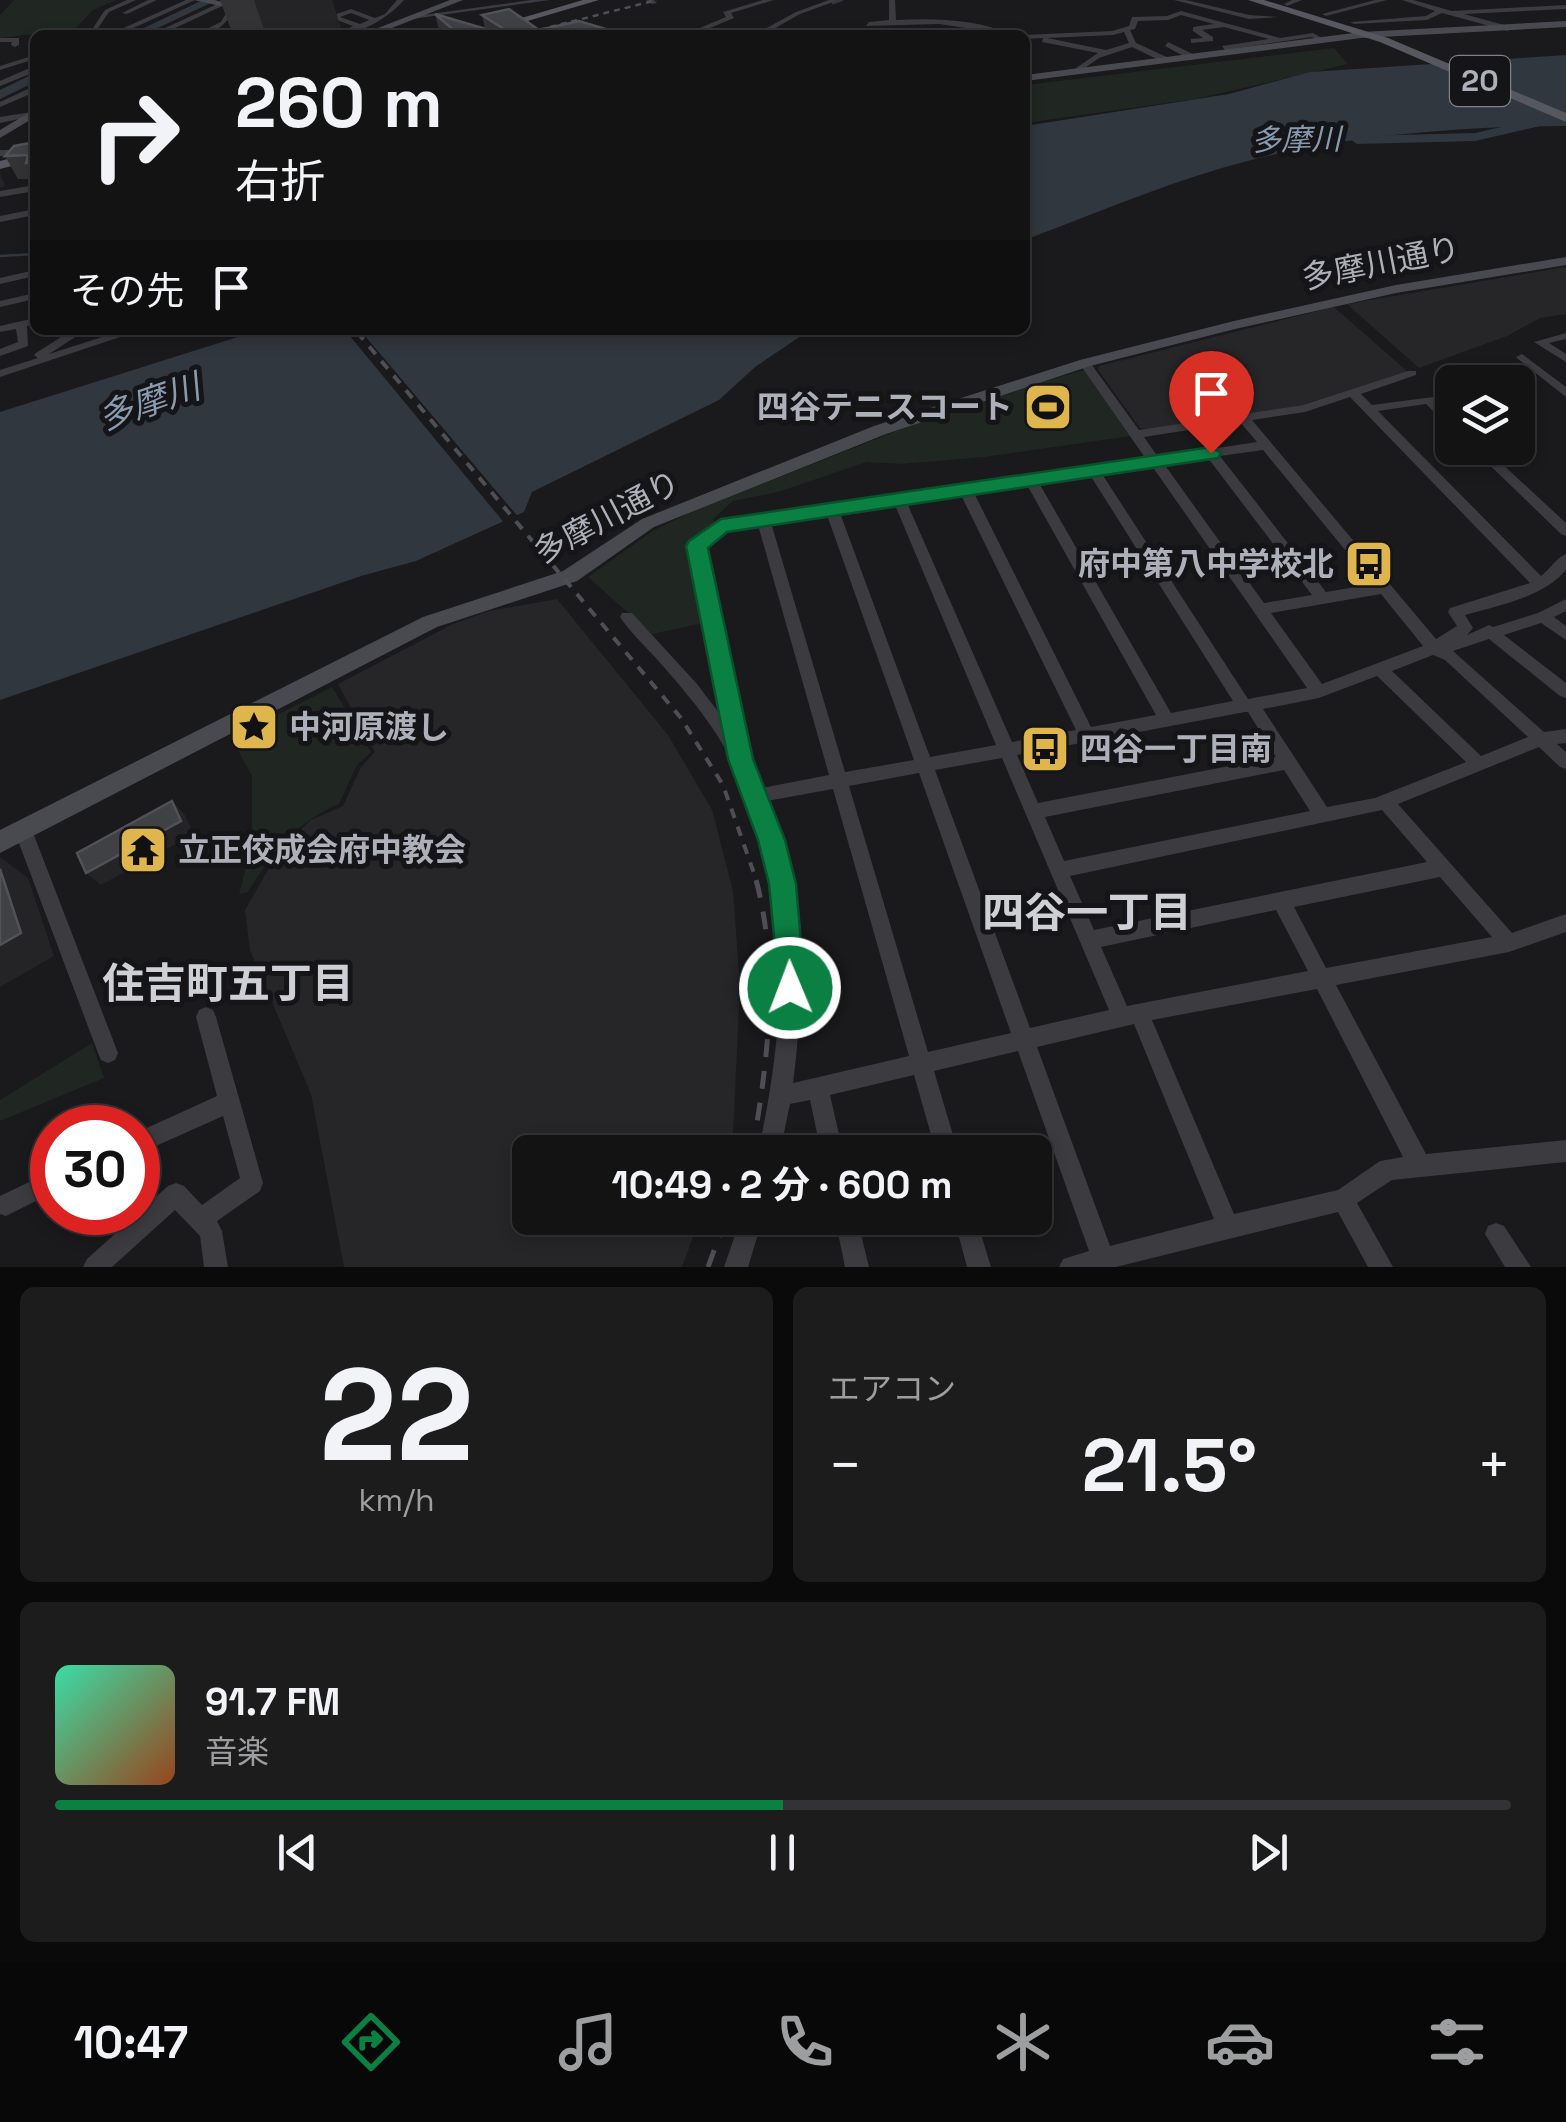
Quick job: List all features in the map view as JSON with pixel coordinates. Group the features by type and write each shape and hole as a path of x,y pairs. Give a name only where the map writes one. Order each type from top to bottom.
{"main road":[{"path":"486,30 594,0"},
{"path":"501,30 607,0"},
{"path":"1245,0 1326,14 1354,22 1366,32"},
{"name":"20","path":"1253,0 1308,14"},
{"name":"20","path":"1262,0 1391,40 1566,115"},
{"path":"1282,6 1391,40"},
{"path":"0,167 30,158"}],"street":[{"path":"94,30 107,11 133,0"},
{"path":"98,24 149,0"},
{"path":"121,30 196,0 258,11"},
{"path":"363,30 401,0"},
{"path":"366,30 458,0"},
{"path":"412,18 547,0"},
{"path":"700,30 732,17 725,13 771,0"},
{"path":"781,25 836,0"},
{"path":"892,0 893,21"},
{"path":"1177,0 1248,16 1282,6"},
{"path":"1326,14 1384,0"},
{"path":"1405,0 1508,28"},
{"path":"1228,24 1195,30 1229,50 1323,41 1430,26 1450,0"},
{"path":"1501,0 1507,10"},
{"path":"1526,0 1532,8"},
{"path":"1550,0 1564,7"},
{"path":"165,30 227,3"},
{"path":"210,30 220,26 227,3"},
{"path":"1194,41 1263,31 1282,6"},
{"path":"1452,13 1564,7"},
{"path":"1354,22 1427,18 1442,10"},
{"path":"360,30 333,17 351,11 375,20"},
{"path":"1036,38 1128,30 1136,19 1168,18 1177,13 1197,14 1263,31 1280,40"},
{"path":"1471,18 1548,14"},
{"path":"869,24 893,21 968,30"},
{"path":"1391,40 1566,24"},
{"path":"1128,30 1133,44"},
{"path":"1030,77 1194,58 1314,35 1323,41"},
{"path":"1030,37 1104,52"},
{"path":"0,40 18,42 0,51"},
{"path":"1079,70 1104,52 1133,44 1166,60"},
{"path":"1168,44 1194,58"},
{"path":"0,68 30,59"},
{"path":"0,84 30,71"},
{"path":"0,108 30,92"},
{"path":"0,108 30,109"},
{"path":"0,120 30,110"},
{"path":"0,135 13,130 30,113"},
{"path":"0,152 30,155"},
{"path":"0,194 30,189"},
{"path":"0,222 29,213"},
{"name":"多摩川通り","path":"0,842 430,622 570,576 619,540 674,512 956,402 1085,363 1338,300 1566,261"},
{"path":"0,282 30,275"},
{"path":"0,304 30,297"},
{"path":"0,329 30,322"},
{"path":"0,353 24,344 22,324"},
{"path":"20,367 72,335"},
{"path":"0,374 119,335"},
{"path":"1566,336 1540,342 1566,359"},
{"path":"1522,357 1566,393"},
{"path":"1085,363 1319,692"},
{"path":"1137,434 1244,420 1354,394 1412,373"},
{"path":"1354,394 1538,582"},
{"path":"1370,409 1429,400 1435,406"},
{"path":"1244,420 1437,648 1566,762"},
{"path":"740,759 696,546 721,526 1266,446"},
{"path":"1211,453 1322,597"},
{"path":"1496,465 1566,530"},
{"path":"1094,470 1323,816"},
{"path":"1032,480 1167,720"},
{"path":"965,489 1087,735"},
{"path":"899,499 1089,940 1130,1015 1228,1227"},
{"path":"832,509 1103,1259"},
{"path":"763,519 941,1135"},
{"path":"1437,648 1466,628 1454,612 1538,582 1557,572 1566,558"},
{"path":"1259,609 1384,588"},
{"path":"756,796 1319,692 1437,648 1543,617 1566,604"},
{"path":"627,617 706,708 740,759 756,796 782,884 789,940 790,1016 773,1135"},
{"path":"1543,617 1566,634"},
{"path":"1489,631 1566,692"},
{"path":"1380,669 1478,763"},
{"path":"1059,870 1386,802 1540,738 1566,736"},
{"path":"1034,812 1288,762"},
{"path":"1386,802 1509,943"},
{"path":"22,830 108,1052"},
{"path":"1089,940 1441,868"},
{"path":"1281,901 1420,1166"},
{"path":"781,1096 1130,1015 1509,943 1566,923"},
{"path":"201,1219 252,1182 206,1017"},
{"path":"818,1087 828,1135"},
{"path":"160,1133 231,1102"},
{"path":"1072,1267 1343,1200 1388,1169 1566,1151"},
{"path":"6,1205 30,1193"},
{"path":"95,1267 176,1194 210,1232 216,1267"},
{"path":"1343,1200 1381,1267"},
{"path":"1496,1234 1518,1267"},
{"path":"736,1267 746,1235"},
{"path":"850,1235 857,1267"},
{"path":"970,1235 979,1267"}],"shaded area":[{"path":"14,0 117,0 93,10 75,29 30,30 30,34 0,38 0,15"},
{"path":"1334,48 1348,64 1195,99 1030,122 1030,84"},
{"path":"1566,267 1566,314 1540,318 1507,336 1419,368 1347,304"},
{"path":"1334,307 1408,372 1302,405 1147,430 1140,428 1098,370 1099,366"},
{"path":"1084,370 1131,436 984,457 902,464 867,462 778,492 733,501 713,519 716,526 693,545 704,623 652,634 588,577 654,530 696,510 960,406"},
{"path":"557,599 668,735 712,810 733,891 740,987 732,1135 512,1135 512,1235 694,1235 682,1267 344,1267 311,1094 250,950 245,910 280,849 311,820 343,806 361,767 375,752 338,684 453,624 489,611"},
{"path":"332,687 371,752 357,765 339,804 297,830 248,892 239,894 252,844 252,776 231,738"},
{"path":"92,1043 104,1078 30,1105 30,1109 0,1121 0,1100"}],"water":[{"path":"1566,55 1566,126 1409,134 1292,151 1196,176 1030,238 1030,125 1229,94 1310,72"},
{"path":"244,335 803,335 755,367 719,400 532,492 524,512 416,561 361,576 0,700 0,412"}],"pier":[{"path":"349,335 364,335 520,519 506,525"}],"building":[{"path":"509,9 539,30 505,30 482,15"},
{"path":"435,14 489,30 454,30"},
{"path":"579,21 606,29 602,30 539,30"},
{"path":"30,143 30,163 26,163 28,155 5,156 14,146"},
{"path":"172,801 181,821 86,873 77,853"},
{"path":"0,869 21,933 0,945"}],"waterway":[{"path":"145,30 212,0"},
{"path":"833,3 842,0"},
{"path":"0,95 30,80"},
{"name":"多摩川","path":"1357,140 1475,137 1566,116"},
{"path":"0,256 30,254"}],"railway":[{"path":"538,30 657,0"},
{"path":"360,335 681,718 723,785 755,876"},
{"path":"755,876 767,944 769,1014 755,1135"},
{"path":"708,1267 720,1235"}],"place":[{"name":"四谷テニスコート","path":"1048,407"},
{"name":"府中第八中学校北","path":"1369,564"},
{"name":"中河原渡し","path":"254,727"},
{"name":"四谷一丁目南","path":"1045,749"},
{"name":"立正佼成会府中教会","path":"143,850"}],"district":[{"name":"四谷一丁目","path":"1087,912"},
{"name":"住吉町五丁目","path":"228,983"}],"route":[{"path":"790,988 791,960 782,884 772,840 740,759 696,546 721,526 1211,453"}]}
